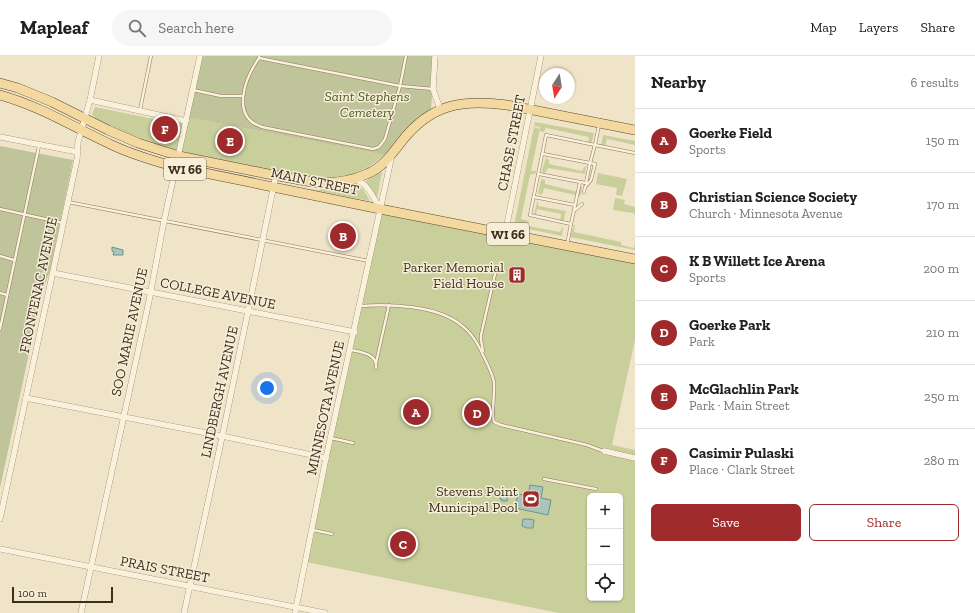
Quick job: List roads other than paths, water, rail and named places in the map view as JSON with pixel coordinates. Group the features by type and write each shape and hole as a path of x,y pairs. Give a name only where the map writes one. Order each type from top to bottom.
{"main road":[{"name":"WI 66","path":"0,83 35,94 138,143 179,156 318,183 353,178 376,170 410,131 427,117 440,109 454,104 487,102 635,130"},
{"name":"MAIN STREET","path":"0,95 33,107 135,155 176,167 635,259"}],"street":[{"name":"FRONTENAC AVENUE","path":"0,519 68,202 78,152 78,142 90,100 99,56"},
{"name":"SOO MARIE AVENUE","path":"81,613 200,56"},
{"path":"435,56 433,89 440,109"},
{"name":"CHASE STREET","path":"505,234 541,56"},
{"path":"90,100 186,121"},
{"path":"0,137 78,152"},
{"name":"MINNESOTA AVENUE","path":"296,610 326,458 370,262 392,153"},
{"name":"LINDBERGH AVENUE","path":"184,613 276,175"},
{"path":"353,178 361,181 365,185 380,209"},
{"name":"COLLEGE AVENUE","path":"53,273 354,332"},
{"path":"26,398 326,458"},
{"path":"604,451 635,458"},
{"name":"PRAIS STREET","path":"0,549 189,586 296,610 326,613"}],"lane":[{"path":"140,111 151,56"},
{"path":"406,56 400,86 385,139 379,147 373,149 255,124 246,116 242,96 253,66 259,57 400,86 433,89"},
{"path":"192,90 221,96 242,96"},
{"path":"539,174 586,183 600,123"},
{"path":"571,224 530,215 546,136 635,153"},
{"path":"0,329 39,145"},
{"path":"542,154 595,164 592,180 585,187 584,192"},
{"path":"567,246 580,182"},
{"path":"534,196 575,205"},
{"path":"68,202 370,262"},
{"path":"574,210 582,204"},
{"path":"0,209 63,223"},
{"path":"0,256 14,260"},
{"path":"484,358 481,345 481,335 495,274"},
{"path":"0,293 7,295"},
{"path":"376,368 389,305"},
{"path":"360,306 401,306 428,311 454,319 477,342 491,373 495,389 492,416 494,422 501,425 587,445 604,451"},
{"path":"350,350 368,354 376,363"},
{"path":"331,438 353,442"},
{"path":"544,479 596,489"},
{"path":"312,530 332,534"}],"water":[{"path":"112,247 123,250 123,255 113,255 114,252 112,251"},
{"name":"Stevens Point Municipal Pool","path":"530,485 543,487 541,498 551,500 548,515 515,508 518,494 528,496"},
{"path":"502,491 508,492 507,501 502,501 500,499"},
{"path":"523,519 534,520 533,528 522,526"}],"place":[{"name":"Casimir Pulaski","path":"165,129"},
{"name":"McGlachlin Park","path":"230,141"},
{"name":"Christian Science Society","path":"343,236"},
{"name":"Parker Memorial Field House","path":"517,275"},
{"name":"Goerke Field","path":"416,412"},
{"name":"Goerke Park","path":"477,413"},
{"name":"Stevens Point Municipal Pool","path":"531,499"},
{"name":"K B Willett Ice Arena","path":"403,544"}],"park label":[{"name":"Saint Stephens Cemetery","path":"367,104"}]}
